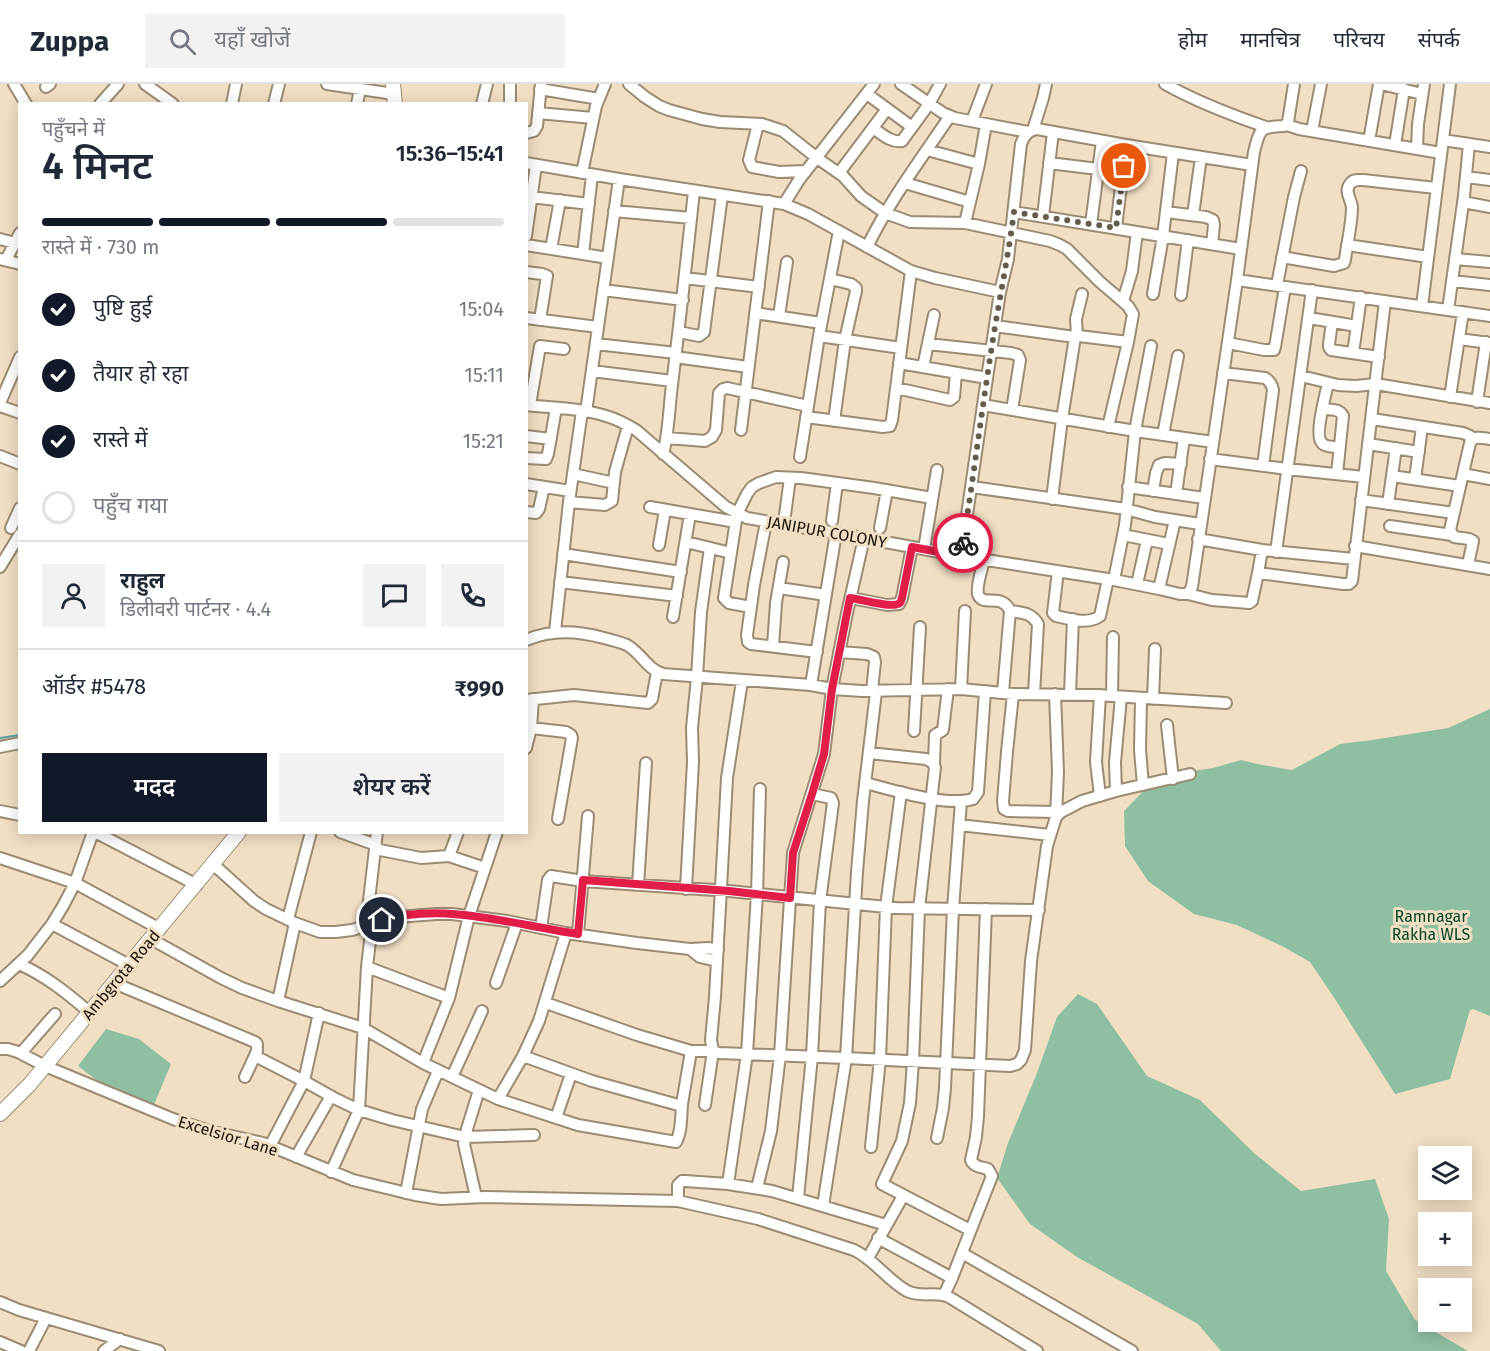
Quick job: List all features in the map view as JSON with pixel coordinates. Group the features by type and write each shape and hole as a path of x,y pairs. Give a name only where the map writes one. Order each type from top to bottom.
{"main road":[{"name":"Ambgrota Road","path":"0,1114 30,1084 237,834"}],"street":[{"path":"14,84 25,102"},
{"path":"101,102 118,84"},
{"path":"232,102 236,84"},
{"path":"274,102 279,84"},
{"path":"327,84 394,94"},
{"path":"482,102 487,84"},
{"path":"510,84 510,102"},
{"path":"583,254 589,204 587,174 593,118 605,84"},
{"path":"629,84 645,97 669,110 720,122 758,123 783,131 848,180 861,196 885,213 910,222 966,223 1050,241 1067,249 1123,301 1133,314 1108,427"},
{"path":"784,204 806,171 874,84"},
{"path":"901,84 943,114 950,116 986,124 1053,132 1126,146 1252,165"},
{"path":"873,128 893,141 903,140 929,104 940,84"},
{"path":"972,121 986,84"},
{"path":"961,556 982,405 1000,292 1005,274 1022,144 1030,131 1046,84"},
{"path":"1165,84 1216,110 1266,127 1287,125 1293,128 1441,153"},
{"path":"1287,125 1294,84"},
{"path":"1312,131 1321,84"},
{"path":"1369,141 1380,84 1404,89 1423,89 1417,148"},
{"path":"1422,306 1450,84"},
{"path":"150,86 170,102"},
{"path":"528,133 536,129 540,87 599,99"},
{"path":"357,102 360,89"},
{"path":"1395,145 1404,89"},
{"path":"867,94 912,127"},
{"path":"839,173 887,109"},
{"path":"538,113 593,118"},
{"path":"867,247 885,213 950,116"},
{"path":"758,123 748,160 752,168 779,172 806,171"},
{"path":"966,223 986,124"},
{"path":"1188,594 1192,587 1252,165 1258,137 1266,127"},
{"path":"1043,216 1053,132"},
{"path":"1443,140 1490,147"},
{"path":"1091,224 1102,141"},
{"path":"1448,310 1469,144"},
{"path":"1116,228 1126,146"},
{"path":"927,150 979,164"},
{"path":"1153,294 1173,153"},
{"path":"1193,215 1201,157"},
{"path":"528,220 531,164 784,204 808,214 911,271 1000,292"},
{"path":"1049,164 1098,169"},
{"path":"1228,343 1274,350 1282,257 1301,171"},
{"path":"1466,177 1490,180"},
{"path":"555,632 573,474 592,371 619,179"},
{"path":"1282,257 1338,266 1344,263 1352,208 1348,188 1354,181 1436,188"},
{"path":"905,183 970,202"},
{"path":"663,454 667,438 694,191"},
{"path":"679,332 699,336 704,332 722,195"},
{"path":"531,197 589,204"},
{"path":"551,249 560,200"},
{"path":"741,430 770,201"},
{"path":"1463,202 1490,207"},
{"path":"614,211 691,218"},
{"path":"1014,212 1241,249"},
{"path":"1166,212 1210,218 1214,221 1212,244"},
{"path":"800,457 821,323 839,231"},
{"path":"1123,301 1132,271 1137,232"},
{"path":"0,238 17,238"},
{"path":"17,238 3,260 18,264"},
{"path":"1181,294 1188,240"},
{"path":"528,245 608,258"},
{"path":"1347,245 1428,257"},
{"path":"1455,259 1490,262"},
{"path":"779,316 787,262"},
{"path":"806,417 883,428 888,427 891,423 911,271"},
{"path":"528,272 547,276 540,320"},
{"path":"685,278 759,287"},
{"path":"830,279 851,284 856,288 845,340 834,421"},
{"path":"1237,280 1490,316"},
{"path":"1452,281 1490,285"},
{"path":"603,290 682,300"},
{"path":"1276,552 1312,291"},
{"path":"1052,498 1076,337 1076,320 1082,294"},
{"path":"1353,353 1361,297"},
{"path":"1262,550 1258,573 1347,584 1352,581 1385,301"},
{"path":"1450,397 1462,312"},
{"path":"755,313 821,323"},
{"path":"923,367 934,315"},
{"path":"528,318 598,327"},
{"path":"1309,318 1357,326"},
{"path":"1332,322 1330,349 1379,357"},
{"path":"995,326 1128,342"},
{"path":"819,336 902,348"},
{"path":"1459,339 1488,343 1478,402"},
{"path":"596,344 748,367"},
{"path":"928,344 1015,354 1019,357 1012,410"},
{"path":"528,405 540,346 564,349"},
{"path":"1058,571 1053,613 1056,616 1093,621 1100,616 1123,535 1135,432 1152,346"},
{"path":"528,349 539,351"},
{"path":"1163,435 1178,356"},
{"path":"899,363 987,378"},
{"path":"592,371 672,381"},
{"path":"896,388 950,400 954,397 956,373"},
{"path":"1223,373 1265,378 1272,384 1263,466"},
{"path":"16,374 0,404 18,412"},
{"path":"1300,376 1356,386 1376,384 1490,403"},
{"path":"1328,382 1319,430 1320,441 1326,446 1340,447"},
{"path":"667,438 709,440 716,430 720,391 727,388 808,406"},
{"name":"JANIPUR COLONY","path":"528,405 584,411 606,416 636,430 737,518 1111,579 1212,600 1249,603 1252,601 1258,573"},
{"path":"982,405 1135,432 1213,442"},
{"path":"528,458 546,459 556,408"},
{"path":"1323,409 1337,410 1342,413 1337,474"},
{"path":"1372,419 1463,433 1473,439"},
{"path":"528,484 544,487 598,505 609,504 614,496 617,465 628,426"},
{"path":"1415,479 1422,427"},
{"path":"1452,536 1450,530 1470,443 1473,439 1480,437 1490,439"},
{"path":"1176,494 1184,438"},
{"path":"528,439 551,439"},
{"path":"1368,444 1419,452"},
{"path":"1388,504 1396,448"},
{"path":"0,456 18,463"},
{"path":"1210,459 1364,477"},
{"path":"1153,491 1159,465 1180,464"},
{"path":"924,549 937,470"},
{"path":"573,474 614,483"},
{"path":"1463,474 1490,479"},
{"path":"1392,476 1460,486"},
{"path":"751,607 729,603 724,598 737,518 752,487 776,477 837,483 932,498"},
{"path":"785,515 790,478"},
{"path":"831,521 837,483"},
{"path":"528,512 536,513 539,509 544,487"},
{"path":"972,487 1125,509 1155,517 1200,524"},
{"path":"1128,487 1204,498"},
{"path":"880,528 886,490"},
{"path":"1361,500 1454,513"},
{"path":"650,507 690,514 737,518"},
{"path":"659,545 665,510"},
{"path":"673,617 690,514"},
{"path":"1159,589 1174,520"},
{"path":"766,522 751,607 748,642 817,652"},
{"path":"0,523 17,531 0,567"},
{"path":"1390,526 1473,541 1468,565"},
{"path":"811,685 836,533"},
{"path":"1123,535 1169,544"},
{"path":"757,1188 771,1131 780,1055 793,853 824,754 832,689 864,538"},
{"path":"1198,539 1276,552 1354,559"},
{"path":"1137,584 1147,540"},
{"path":"686,542 731,553"},
{"path":"1355,546 1490,569"},
{"path":"850,598 887,605 899,604 912,547"},
{"path":"686,889 693,762 691,736 701,612 710,548"},
{"path":"563,554 681,572"},
{"path":"984,560 978,596 983,600 1003,602 1010,611 1004,809 1057,814 1100,795 1190,774"},
{"path":"773,646 783,562"},
{"path":"560,582 677,596"},
{"path":"779,588 826,595"},
{"path":"961,689 965,611"},
{"path":"1010,611 1029,614 1038,624 1034,694"},
{"path":"1070,694 1073,619"},
{"path":"914,731 920,627"},
{"path":"528,639 555,632 578,632 626,645 657,672 663,674 874,692 961,689 1226,703"},
{"path":"1113,637 1116,697 1116,791"},
{"path":"1153,699 1155,649"},
{"path":"823,1206 846,1058 855,904 875,662 874,657 867,654 839,652"},
{"path":"528,740 531,728 530,700 574,695 648,703 652,699 657,672"},
{"path":"705,1105 713,1051 711,1040 716,997 727,778 742,681"},
{"path":"948,689 944,730 936,734 934,738 932,798 919,909 910,1103 899,1149 882,1184 970,1230"},
{"path":"866,783 932,798 961,801 973,799 978,792 985,691"},
{"path":"546,1003 691,1051 981,1065 1010,1066 1017,1064 1024,1054 1031,962 1047,846 1057,814 1055,694"},
{"path":"1100,695 1096,762 1100,795"},
{"path":"1141,699 1140,750 1143,785"},
{"path":"1167,725 1173,778"},
{"path":"531,728 566,732 572,738 558,819"},
{"path":"0,747 18,743"},
{"path":"869,753 926,759 934,764"},
{"path":"638,885 646,763"},
{"path":"728,1184 747,1054 757,894 760,789"},
{"path":"871,1147 880,1059 886,907 901,792"},
{"path":"798,1198 812,1056 820,901 833,803 831,798 812,794"},
{"path":"937,1138 943,1108 961,801"},
{"path":"0,811 18,815"},
{"path":"578,934 588,816"},
{"path":"959,825 1050,836"},
{"path":"0,981 37,945 52,924 75,883 93,834"},
{"path":"98,834 197,885"},
{"path":"278,1001 291,921 311,834"},
{"path":"345,834 375,847 421,858 450,856 484,868"},
{"path":"331,1172 359,1110 369,925 378,834"},
{"path":"450,856 457,834"},
{"path":"423,1063 449,998 469,916 496,834"},
{"path":"0,858 75,883 221,978 278,1001 363,1028 438,1071 498,1099 578,1125 676,1142 691,1051"},
{"path":"213,864 266,909 320,932 352,930 408,915 436,914 469,916 566,933 690,949 708,948 717,956"},
{"path":"541,928 549,878 554,876 886,907 1039,910"},
{"path":"986,909 978,1127 971,1160 976,1166 988,1169 992,1176 944,1294 1036,1351"},
{"path":"496,983 517,923"},
{"path":"52,924 129,965"},
{"path":"498,1099 532,1038 546,1003 566,933"},
{"path":"19,964 55,984 89,1012"},
{"path":"367,968 449,998"},
{"path":"114,983 255,1042 258,1048 245,1077"},
{"path":"452,1077 482,1011"},
{"path":"270,1146 304,1081 319,1013"},
{"path":"21,1053 54,1014"},
{"name":"Excelsior Lane","path":"0,1049 21,1053 45,1066 173,1119 209,1131 246,1138 270,1146 353,1180 441,1199 476,1197 617,1198 678,1201 758,1219 854,1250 868,1258 906,1290 920,1294 944,1294"},
{"path":"255,1056 359,1110 418,1127 465,1137 534,1135"},
{"path":"524,1056 571,1074 682,1106"},
{"path":"411,1194 418,1127 424,1102 438,1071"},
{"path":"556,1118 571,1074"},
{"path":"476,1197 466,1153 465,1137 479,1090"},
{"path":"296,1157 331,1096"},
{"path":"678,1201 678,1185 682,1181 728,1184 798,1198 886,1225"},
{"path":"868,1258 903,1196"},
{"path":"879,1239 952,1278"},
{"path":"962,1253 1132,1351"},
{"path":"0,1302 159,1351"},
{"path":"30,1351 46,1318"},
{"path":"104,1351 120,1340"},
{"path":"0,1342 21,1351"}],"green space":[{"name":"Ramnagar Rakha WLS","path":"1490,709 1490,1016 1473,1009 1470,1010 1450,1079 1395,1094 1310,962 1237,925 1194,914 1148,881 1125,846 1124,811 1158,776 1213,768 1241,760 1292,770 1340,744 1448,728"},
{"path":"1078,994 1097,1004 1147,1076 1200,1100 1254,1153 1301,1191 1375,1179 1389,1219 1386,1271 1418,1322 1418,1332 1436,1332 1468,1351 1221,1351 1198,1324 1077,1257 1030,1224 997,1178 1008,1143 1057,1017"},
{"path":"106,1029 139,1039 171,1064 153,1107 111,1091 78,1066"}],"waterway":[{"path":"0,738 18,735"}],"way so far":[{"path":"963,543 982,405 1014,212 1116,228 1124,166"}],"route":[{"path":"382,920 408,915 452,914 578,934 583,880 790,898 791,861 824,754 832,689 850,598 897,605 901,602 912,547 961,556 963,543"}]}
